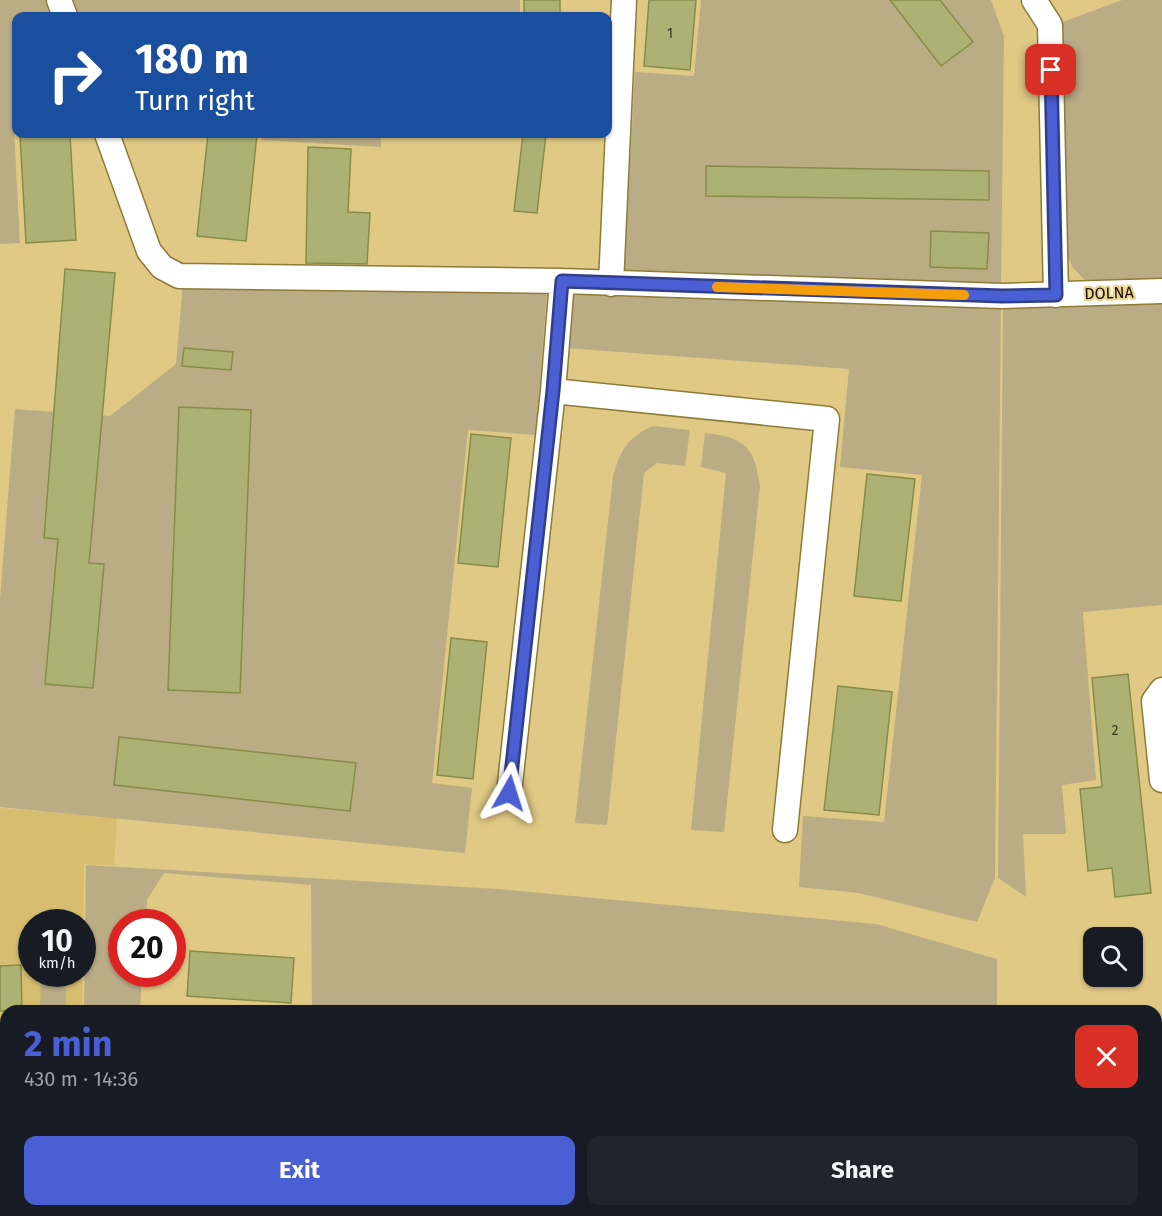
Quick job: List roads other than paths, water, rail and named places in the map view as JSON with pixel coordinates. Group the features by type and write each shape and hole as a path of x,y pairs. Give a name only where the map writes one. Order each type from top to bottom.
{"street":[{"path":"611,284 624,0"},
{"path":"1034,0 1050,25 1056,295"},
{"name":"DOLNA","path":"108,138 149,251 162,267 179,276 562,281 1002,296 1162,291"},
{"path":"509,793 553,391 562,281"},
{"path":"553,391 827,419 785,830"},
{"path":"1162,690 1154,701 1162,780"}]}
